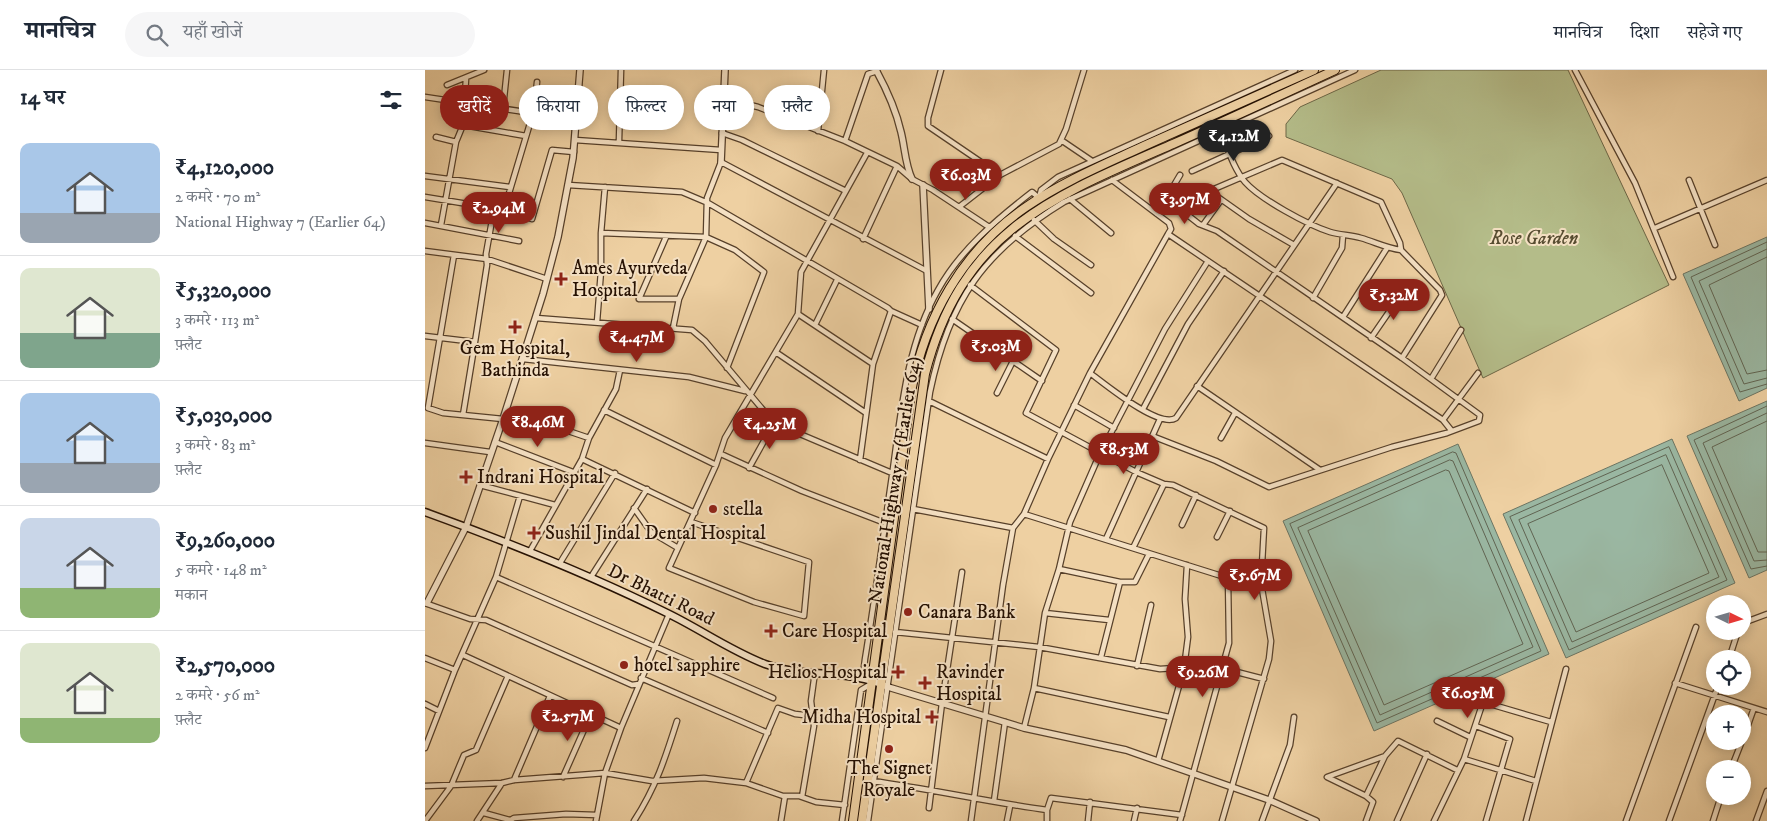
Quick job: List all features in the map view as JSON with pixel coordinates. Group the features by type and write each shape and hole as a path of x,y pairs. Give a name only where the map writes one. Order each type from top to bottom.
{"highway":[{"path":"853,821 916,366 927,331 959,273 1005,222 1039,198 1090,171 1314,70"},
{"name":"National Highway 7 (Earlier 64)","path":"862,821 871,781 885,686 925,374 941,326 973,268 1005,233 1056,198 1088,181 1335,70"}],"main road":[{"name":"Dr Bhatti Road","path":"425,512 560,563 669,614 763,663 784,670 815,672 885,686"}],"street":[{"path":"447,85 466,79 484,70"},
{"path":"505,85 507,70"},
{"path":"580,70 574,152 547,279 536,318 466,527 426,603 470,619 486,620 632,685 639,684"},
{"path":"619,141 621,70"},
{"path":"724,85 725,70"},
{"path":"822,85 823,70"},
{"path":"845,142 868,74 877,70 889,94 901,133 907,168 912,179"},
{"path":"941,70 928,118 928,126 1000,175"},
{"path":"959,207 1000,175 1061,140 1084,70"},
{"path":"842,821 861,690 873,683 863,675 902,404 913,354 922,325 939,289 956,265 989,227 1032,192 1039,198 1041,190 1092,161 1295,70"},
{"path":"1316,821 1303,819 1269,800 1127,750 1024,728 885,686 895,632 929,402 938,358 945,334 970,285 1015,236 1034,220 1070,199 1355,70"},
{"path":"1575,70 1635,183 1655,228 1673,277"},
{"path":"466,79 466,85"},
{"path":"425,97 440,99"},
{"path":"441,226 447,201 456,142 461,130"},
{"path":"492,130 526,136"},
{"path":"504,210 528,130"},
{"path":"673,328 679,299 706,237 707,198 721,162 722,130"},
{"path":"818,130 897,166 912,179 989,227"},
{"path":"1220,130 1241,176 1258,193 1310,225 1376,242 1387,248 1401,250"},
{"path":"722,133 743,140 846,191"},
{"path":"1192,171 1269,136"},
{"path":"435,137 456,142"},
{"path":"575,140 619,141 721,150"},
{"path":"1061,140 1092,161"},
{"path":"425,197 504,210 532,219 552,150 574,152"},
{"path":"691,522 809,562 804,616 754,602 669,568 721,454 725,438 799,314 800,275 806,261 867,153"},
{"path":"1294,246 1221,200 1213,192 1214,189 1282,160 1381,202 1401,250 1442,295 1403,358"},
{"path":"721,162 927,272"},
{"path":"863,239 897,166"},
{"path":"1157,214 1180,175"},
{"path":"425,176 510,187"},
{"path":"971,821 1003,585 1013,528 1024,514 1048,459 1090,373 1171,226 1112,180"},
{"path":"1689,180 1715,245"},
{"path":"1655,228 1767,180"},
{"path":"1090,373 1127,401 1160,419 1172,420 1176,418 1337,183"},
{"path":"568,185 682,192 708,203 891,311 922,325"},
{"path":"923,185 929,309"},
{"path":"597,322 605,187"},
{"path":"1153,436 1216,461 1269,487 1391,447 1447,433 1479,421 1480,415 1403,358 1371,338 1217,231 1203,226 1166,198"},
{"path":"1070,199 1111,233"},
{"path":"1203,226 1221,200"},
{"path":"463,415 494,209"},
{"path":"1034,220 1054,239 1091,265"},
{"path":"425,223 489,233 519,240"},
{"path":"601,232 666,237 706,237 735,250 764,272 727,368"},
{"path":"1168,234 1443,420 1451,430"},
{"path":"1313,298 1342,248 1343,234"},
{"path":"1015,236 1091,293"},
{"path":"666,237 639,300 679,299"},
{"path":"1343,317 1387,248"},
{"path":"425,251 487,259 547,279"},
{"path":"454,255 428,408 463,415 503,419"},
{"path":"1024,728 1034,688 1045,613 1059,570 1069,528 1101,453 1127,401 1165,329 1208,261"},
{"path":"1143,409 1188,324 1223,271"},
{"path":"815,325 837,280"},
{"path":"970,285 1056,350 1026,413 1062,430 1137,472 1196,495 1264,528 1261,583 1271,641 1264,678 1222,821"},
{"path":"1371,338 1402,293"},
{"path":"860,460 873,364 891,311"},
{"path":"799,314 873,364"},
{"path":"536,318 692,330 705,341 774,423 893,473"},
{"path":"952,319 1042,381"},
{"path":"1431,379 1461,330"},
{"path":"425,336 475,342"},
{"path":"777,353 867,413"},
{"path":"523,359 689,377 746,391"},
{"path":"997,393 1013,361"},
{"path":"530,552 573,472 582,459 589,438 616,389 620,370"},
{"path":"1443,420 1478,373"},
{"path":"1197,386 1320,470"},
{"path":"929,402 1048,459"},
{"path":"1074,405 1114,428"},
{"path":"506,410 589,438"},
{"path":"604,410 716,465"},
{"path":"1221,438 1235,413"},
{"path":"1106,539 1160,419"},
{"path":"749,468 774,423"},
{"path":"495,442 573,472"},
{"path":"425,443 490,452"},
{"path":"721,454 802,492 885,523"},
{"path":"582,459 615,473 695,513"},
{"path":"560,563 615,473"},
{"path":"1133,548 1164,484"},
{"path":"480,485 555,505"},
{"path":"591,577 647,489"},
{"path":"1182,525 1196,495"},
{"path":"425,748 455,670 496,577 520,496"},
{"path":"634,508 651,532 678,548"},
{"path":"913,509 1013,528"},
{"path":"1217,537 1230,511"},
{"path":"1024,514 1228,578 1261,583"},
{"path":"1059,570 1120,582 1135,582 1149,554"},
{"path":"1158,761 1184,668 1188,637 1185,599 1187,565"},
{"path":"929,808 942,703 962,572"},
{"path":"496,577 773,698"},
{"path":"1180,821 1230,631 1228,578"},
{"path":"1101,657 1120,582"},
{"path":"1137,666 1151,605"},
{"path":"1045,613 1109,620"},
{"path":"596,821 605,773 641,678 669,614"},
{"path":"1751,620 1767,614"},
{"path":"1626,821 1696,627"},
{"path":"895,632 1039,647 1160,669 1221,670 1264,678"},
{"path":"463,655 621,728"},
{"path":"425,658 455,670"},
{"path":"1526,821 1566,669"},
{"path":"802,797 814,726 811,701 815,672"},
{"path":"425,821 451,786 464,756 472,753 480,741 508,676"},
{"path":"641,678 768,733"},
{"path":"1675,683 1706,692"},
{"path":"1034,688 1169,717"},
{"path":"1669,821 1715,695 1767,712"},
{"path":"514,780 550,696"},
{"path":"1434,821 1457,770 1464,759 1483,701 1551,722"},
{"path":"425,704 439,710"},
{"path":"746,783 778,708 795,714 813,716"},
{"path":"1751,716 1754,708"},
{"path":"563,777 591,714"},
{"path":"1262,821 1290,745 1294,717"},
{"path":"634,821 651,796 658,780 677,721"},
{"path":"1437,721 1470,737"},
{"path":"994,801 1005,722"},
{"path":"1476,726 1510,739 1487,821"},
{"path":"1366,796 1385,756 1398,742 1427,754 1457,770"},
{"path":"1397,821 1427,754"},
{"path":"1366,821 1373,802 1366,796 1327,776 1385,756"},
{"path":"1464,759 1535,781"},
{"path":"425,786 502,783 514,780 605,773 658,780 704,778 746,783 785,796 802,797 816,802 845,805"},
{"path":"868,821 871,781 932,789 1010,806 1047,810"},
{"path":"477,821 502,783"},
{"path":"1756,821 1767,791"},
{"path":"781,821 785,796"},
{"path":"1047,821 1047,810 1051,798 1182,814"},
{"path":"1088,821 1090,802"},
{"path":"1713,821 1718,805"},
{"path":"1007,821 1010,806"},
{"path":"1134,821 1137,808"},
{"path":"484,813 510,820 536,819 566,814 597,815"},
{"path":"565,821 566,814"}],"green space":[{"name":"Rose Garden","path":"1381,70 1568,70 1669,285 1483,378 1402,193 1392,179 1286,137 1286,124 1300,107"}],"water":[{"path":"1767,237 1767,388 1739,401 1683,274"},
{"path":"1767,401 1767,570 1749,578 1687,436"},
{"path":"1672,439 1735,583 1566,658 1503,514"},
{"path":"1458,444 1549,654 1374,731 1283,521"}],"place":[{"name":"Ames Ayurveda Hospital","path":"561,279"},
{"name":"Gem Hospital, Bathinda","path":"515,327"},
{"name":"Indrani Hospital","path":"466,477"},
{"name":"stella","path":"713,509"},
{"name":"Sushil Jindal Dental Hospital","path":"534,533"},
{"name":"Canara Bank","path":"908,612"},
{"name":"Care Hospital","path":"771,631"},
{"name":"hotel sapphire","path":"624,665"},
{"name":"Helios Hospital","path":"898,672"},
{"name":"Ravinder Hospital","path":"925,683"},
{"name":"Midha Hospital","path":"932,717"},
{"name":"The Signet Royale","path":"889,749"}]}
